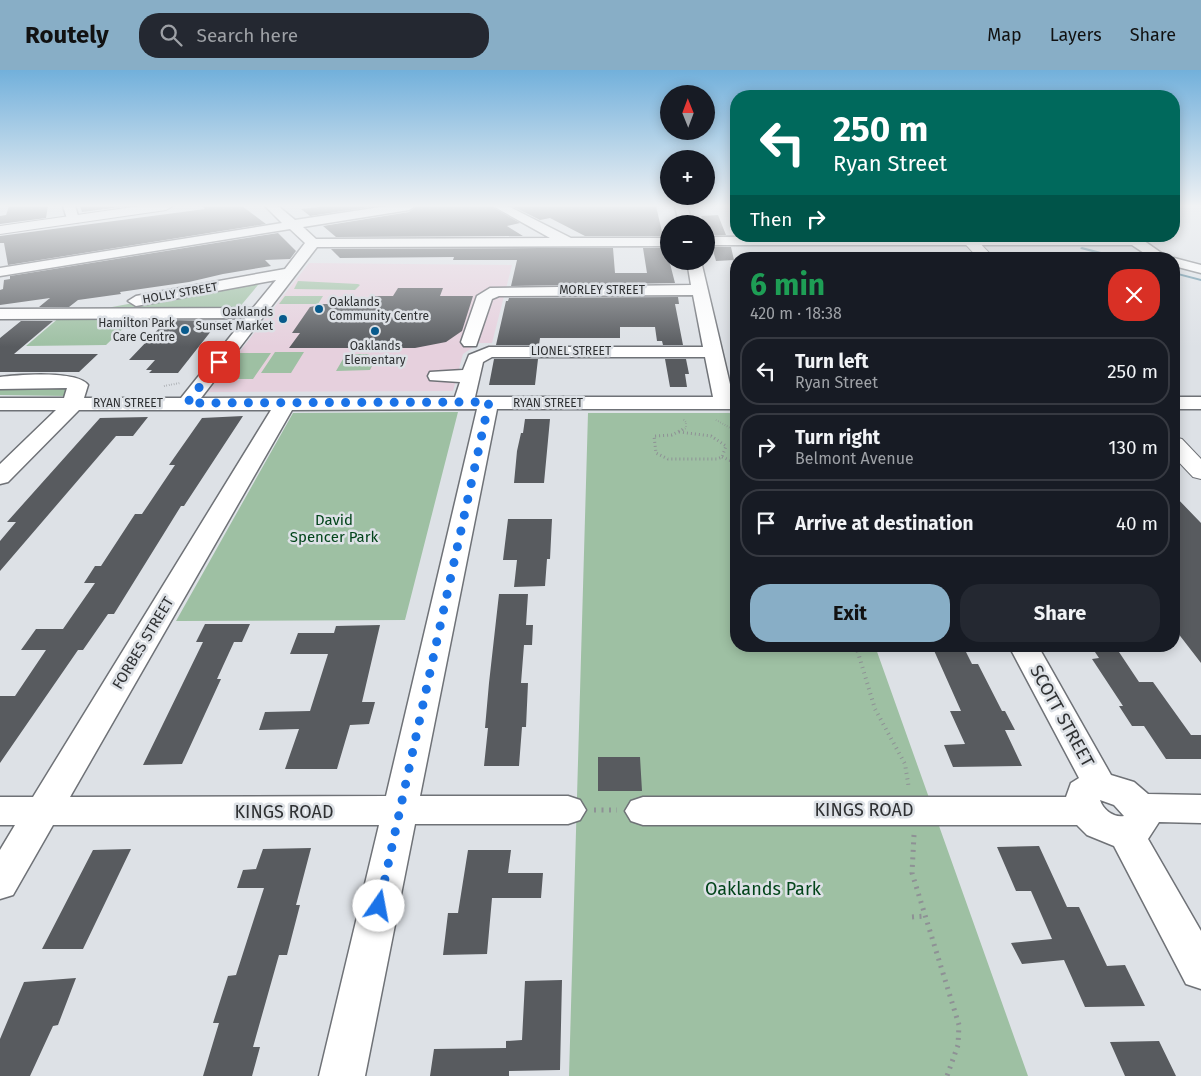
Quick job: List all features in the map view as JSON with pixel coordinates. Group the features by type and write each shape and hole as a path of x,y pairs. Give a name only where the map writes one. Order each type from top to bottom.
{"main road":[{"path":"1180,450 1201,472"}],"street":[{"path":"0,272 116,253"},
{"path":"187,403 305,253"},
{"path":"1180,264 1201,269"},
{"path":"695,270 698,290 713,352 730,403"},
{"name":"HOLLY STREET","path":"72,313 288,274"},
{"name":"MORLEY STREET","path":"470,342 485,296 491,292 505,290 698,290"},
{"path":"0,314 257,313"},
{"name":"LIONEL STREET","path":"342,1076 400,812 476,402 470,376 475,359 493,351 713,352"},
{"path":"437,376 470,376"},
{"path":"0,383 19,381 74,382 78,385 73,403 0,477"},
{"name":"RYAN STREET","path":"0,404 286,402 730,403"},
{"name":"FORBES STREET","path":"0,884 286,402"},
{"path":"1180,403 1201,403"},
{"name":"SCOTT STREET","path":"1026,652 1092,798"},
{"name":"KINGS ROAD","path":"643,811 910,809 1092,798 1122,792 1132,819"},
{"path":"1201,809 1132,819 1201,970"},
{"name":"KINGS ROAD","path":"0,811 400,812 568,810"}],"path":[{"path":"162,387 210,375"},
{"path":"676,402 678,414 686,422 686,428 672,435 654,436 656,453 668,459 718,459 722,457 730,461"},
{"path":"680,432 711,436 726,446 722,457"},
{"path":"858,652 876,711 901,752 908,769 910,809 915,844 910,860 912,873 959,1025 958,1045 946,1076"},
{"path":"568,810 643,811"},
{"path":"912,917 926,916"}],"shaded area":[{"name":"Oaklands Elementary","path":"309,263 512,265 492,343 479,343 463,354 453,391 208,392"}],"green space":[{"path":"263,279 238,309 109,310 112,307"},
{"path":"298,281 360,285 355,290 294,289"},
{"path":"285,296 323,296 318,304 279,304"},
{"path":"60,317 135,317 106,345 26,346"},
{"path":"275,352 304,352 291,373 261,373"},
{"path":"240,353 271,353 253,379 220,379"},
{"path":"357,354 368,354 375,360 370,370 336,371 343,359"},
{"path":"49,383 70,389 67,396 0,395 0,384"},
{"name":"David Spencer Park","path":"458,412 405,620 176,621 293,413"},
{"name":"Oaklands Park","path":"588,413 730,413 730,652 877,652 1028,1076 569,1076"}],"building":[{"path":"6,253 84,253 8,265"},
{"path":"154,253 295,253 290,259 265,260 271,266 189,282 120,292 121,294 78,300 69,307 39,307 50,298 0,305 0,290 3,289 4,280 10,279 10,276"},
{"path":"335,253 613,253 615,273 647,273 644,253 660,253 660,270 672,270 675,283 511,286 517,260 453,260 454,257 340,258"},
{"path":"715,253 730,253 730,260 716,261"},
{"path":"398,288 443,288 440,296 473,296 462,331 446,342 415,348 289,348 300,333 292,333 310,307 324,304 369,304 373,296 393,296"},
{"path":"678,297 679,304 675,304 683,345 663,345 662,341 657,341 655,327 620,327 620,338 540,338 539,345 496,345 506,301 509,298"},
{"path":"167,320 219,321 178,373 149,373 152,370 146,370 155,360 129,360"},
{"path":"21,321 53,321 14,354 98,354 79,372 0,372 0,338"},
{"path":"494,359 538,359 535,385 489,385"},
{"path":"665,359 686,359 689,374 685,374 687,387 670,387"},
{"path":"243,416 184,506 181,506 114,614 108,614 83,650 78,650 0,763 0,696 15,696 46,650 21,650 36,629 63,629 95,583 84,583 95,566 101,566 135,514 142,514 175,465 169,465 202,418"},
{"path":"148,417 133,436 116,436 0,571 0,541 16,522 7,522 100,418"},
{"path":"525,419 550,419 544,483 514,483 517,451"},
{"path":"1180,501 1201,523 1201,663 1180,636"},
{"path":"508,519 552,519 550,559 547,559 545,586 514,587 517,560 503,560"},
{"path":"499,594 528,594 526,625 533,625 532,645 524,645 521,683 528,683 526,727 522,727 519,766 484,766 488,728 485,728"},
{"path":"205,624 250,624 242,642 234,642 217,679 221,679 182,764 143,765 203,642 196,642"},
{"path":"380,625 362,702 375,702 369,724 350,725 337,769 285,769 299,729 259,730 265,712 310,711 328,654 290,654 298,633 334,633 336,626"},
{"path":"935,652 966,652 972,664 978,664 1002,711 1005,711 1015,730 1005,730 1022,766 953,767 944,745 965,744 950,711 961,711"},
{"path":"1095,652 1119,652 1139,682 1153,682 1191,735 1201,735 1201,759 1166,759 1144,726 1132,726 1119,706 1123,706 1092,659 1099,658"},
{"path":"598,757 640,757 642,791 598,791"},
{"path":"1039,846 1067,907 1079,907 1107,966 1125,965 1145,1006 1085,1007 1064,960 1022,964 1011,943 1052,939 1031,891 1016,891 997,847"},
{"path":"311,848 296,905 300,905 287,955 279,955 253,1047 260,1047 252,1076 203,1076 219,1023 213,1023 228,976 236,975 264,888 237,888 243,870 256,869 263,849"},
{"path":"131,849 83,949 42,949 93,850"},
{"path":"468,850 511,850 508,873 543,873 541,898 492,898 487,954 443,955 448,913 458,913"},
{"path":"76,978 58,1025 53,1026 30,1076 0,1076 0,1039 24,982"},
{"path":"562,980 560,1070 509,1071 509,1076 430,1076 434,1049 506,1048 506,1041 522,1040 525,981"},
{"path":"1159,1041 1176,1076 1125,1076 1110,1042"}],"waterway":[{"path":"1180,275 1201,280"}],"place":[{"name":"Oaklands Community Centre","path":"319,309"},
{"name":"Oaklands Sunset Market","path":"283,319"},
{"name":"Hamilton Park Care Centre","path":"185,330"},
{"name":"Oaklands Elementary","path":"375,331"}],"route":[{"path":"219,362 187,403 489,402 379,906"}]}
